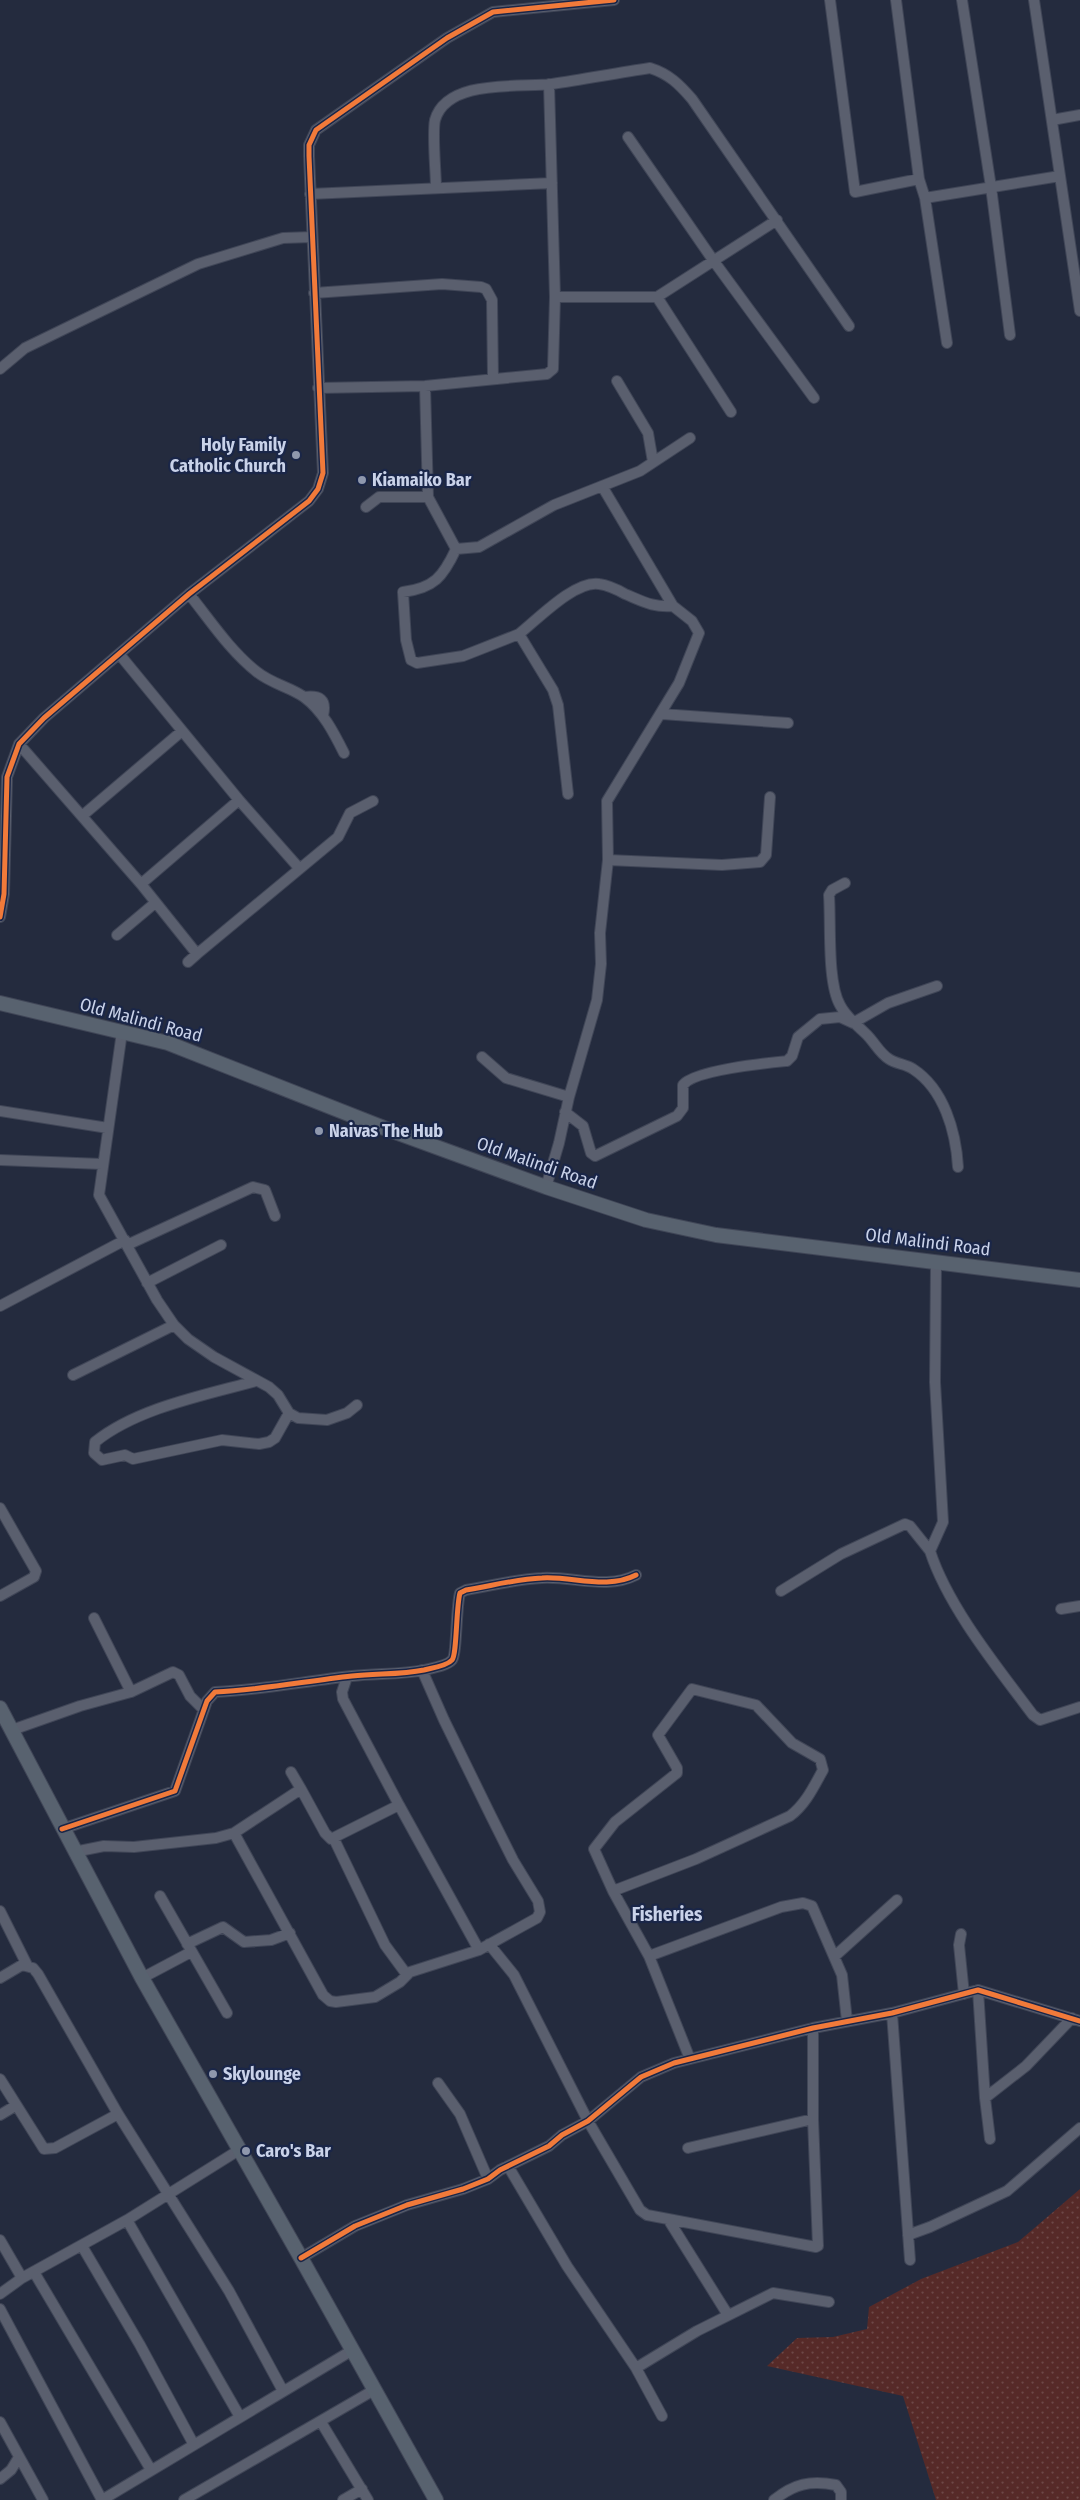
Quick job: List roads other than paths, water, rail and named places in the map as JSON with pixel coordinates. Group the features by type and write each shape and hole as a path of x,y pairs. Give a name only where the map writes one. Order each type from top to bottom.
{"main road":[{"name":"Old Malindi Road","path":"0,1003 180,1047 384,1128 546,1187 646,1220 716,1235 936,1264 1080,1280"},
{"path":"0,1708 74,1852 142,1978 436,2500"}],"street":[{"path":"0,917 7,777 19,744 44,718 120,655 189,594 299,510 318,489 323,474 310,194 310,145 316,130 447,38 493,12 614,0"},
{"path":"830,0 855,192 919,179"},
{"path":"896,0 919,179 925,198 947,343"},
{"path":"962,0 991,187 1010,335"},
{"path":"1034,0 1080,311"},
{"path":"436,188 435,120 450,100 459,95 494,86 549,84 650,68 665,73 677,81 692,99 849,326"},
{"path":"318,388 425,386 547,374 553,369 555,297 549,84"},
{"path":"1052,120 1080,115"},
{"path":"628,137 713,260 814,398"},
{"path":"925,198 1060,176"},
{"path":"310,194 552,183"},
{"path":"555,297 658,297 777,220"},
{"path":"0,370 25,348 198,264 283,238 312,237"},
{"path":"314,293 442,284 486,289 492,300 493,379"},
{"path":"658,297 731,412"},
{"path":"617,381 648,433 653,462"},
{"path":"425,386 428,497 456,549"},
{"path":"456,549 478,547 554,504 640,470 690,438"},
{"path":"546,1187 597,1000 601,964 600,933 608,860 607,801 612,790 662,714 686,669 699,633 692,621 672,606 602,486"},
{"path":"366,507 379,497 428,497"},
{"path":"456,549 447,567 431,584 420,590 403,592 406,640 412,662 417,663 464,656 518,634 546,613 560,598 571,592 598,584 649,605 672,606"},
{"path":"189,594 235,651 256,671 283,688 304,697 323,716 344,753"},
{"path":"518,634 546,675 558,705 568,794"},
{"path":"120,655 239,800 299,868"},
{"path":"662,714 788,724"},
{"path":"82,816 182,730"},
{"path":"19,744 141,884 197,954"},
{"path":"608,860 722,865 760,862 766,855 770,797"},
{"path":"141,884 239,800"},
{"path":"188,962 338,837 350,814 373,801"},
{"path":"845,883 829,892 829,922 834,987 840,1005 853,1023"},
{"path":"117,935 155,902"},
{"path":"853,1023 888,1003 937,986"},
{"path":"565,1112 582,1126 591,1153 595,1156 677,1116 683,1108 684,1085 691,1078 736,1067 788,1061 792,1056 798,1037 820,1019 840,1017 853,1023 867,1034 887,1058 913,1068 934,1090 943,1104 954,1137 958,1167"},
{"path":"122,1032 99,1195 147,1283 174,1326 188,1339 214,1357 278,1395 289,1413 298,1418 327,1420 347,1413 358,1405"},
{"path":"482,1057 506,1078 569,1097"},
{"path":"0,1111 108,1128"},
{"path":"0,1160 102,1164"},
{"path":"1,1303 126,1242 253,1187 265,1190 275,1216"},
{"path":"147,1283 221,1245"},
{"path":"930,1551 943,1522 942,1462 935,1382 936,1264"},
{"path":"73,1376 174,1326"},
{"path":"256,1381 205,1394 134,1420 95,1442 94,1453 102,1460 125,1455 132,1459 222,1440 259,1444 269,1442 275,1438 289,1413"},
{"path":"0,1508 36,1571 34,1577 0,1596"},
{"path":"781,1591 842,1554 905,1524 910,1526 930,1551 936,1568 954,1602 991,1660 1033,1715 1040,1720 1080,1707"},
{"path":"62,1829 175,1791 204,1710 210,1696 216,1692 422,1670 448,1663 454,1658 458,1598 460,1593 466,1590 542,1578 613,1582 626,1580 636,1575"},
{"path":"1061,1609 1080,1606"},
{"path":"94,1618 130,1692"},
{"path":"234,1832 323,1995 330,2001 353,2002 375,1997 416,1970 479,1950 537,1918 540,1907 491,1816 422,1670"},
{"path":"12,1730 130,1692 176,1672 190,1696 204,1710"},
{"path":"347,1677 342,1692 343,1699 479,1950"},
{"path":"614,1890 696,1858 790,1816 798,1810 810,1794 823,1770 820,1759 792,1744 756,1705 696,1690 689,1691 658,1734 677,1768 677,1773 615,1822 594,1849 614,1890 649,1956 690,2059"},
{"path":"291,1772 325,1833 334,1839 385,1945 407,1975"},
{"path":"74,1852 104,1846 134,1847 216,1838 234,1832 300,1789"},
{"path":"334,1839 399,1805"},
{"path":"160,1896 227,2013"},
{"path":"835,1956 897,1900"},
{"path":"649,1956 781,1907 803,1903 812,1906 835,1956 842,1975 847,2021"},
{"path":"0,1911 27,1964 38,1974 118,2114 229,2291 283,2391"},
{"path":"142,1978 223,1927 244,1942 271,1940 290,1933"},
{"path":"961,1934 959,1945 964,1994"},
{"path":"489,1944 514,1975 588,2121 640,2210 647,2215 818,2246 813,2120 813,2028"},
{"path":"0,1978 27,1964"},
{"path":"978,1990 984,2098 990,2139"},
{"path":"301,2258 355,2226 408,2205 463,2189 488,2179 508,2166 549,2146 562,2135 588,2121 641,2077 659,2068 813,2028 892,2012 978,1990 1076,2019"},
{"path":"892,2012 910,2260"},
{"path":"984,2098 1026,2066 1076,2019"},
{"path":"0,2079 15,2106 42,2146 47,2150 55,2148 118,2114"},
{"path":"438,2083 460,2114 488,2179"},
{"path":"0,2115 15,2106"},
{"path":"688,2148 813,2120"},
{"path":"908,2235 930,2228 1007,2190 1080,2128"},
{"path":"0,2294 22,2278 127,2220 239,2150"},
{"path":"508,2166 567,2266 636,2368 662,2416"},
{"path":"668,2219 728,2315"},
{"path":"127,2220 240,2417"},
{"path":"0,2240 22,2278"},
{"path":"82,2246 140,2345 194,2445"},
{"path":"34,2272 151,2470"},
{"path":"636,2368 764,2296 777,2292 829,2302"},
{"path":"0,2309 102,2500 351,2351"},
{"path":"184,2500 374,2390"},
{"path":"0,2422 43,2500"},
{"path":"321,2422 368,2500"},
{"path":"0,2479 11,2470 19,2457"},
{"path":"774,2500 798,2485 815,2482 836,2485 840,2492 841,2500"},
{"path":"343,2500 362,2489"}],"place":[{"name":"Holy Family Catholic Church","path":"296,455"},
{"name":"Kiamaiko Bar","path":"362,480"},
{"name":"Naivas The Hub","path":"319,1131"},
{"name":"Skylounge","path":"213,2074"},
{"name":"Caro's Bar","path":"246,2151"}],"district":[{"name":"Fisheries","path":"667,1914"}]}
